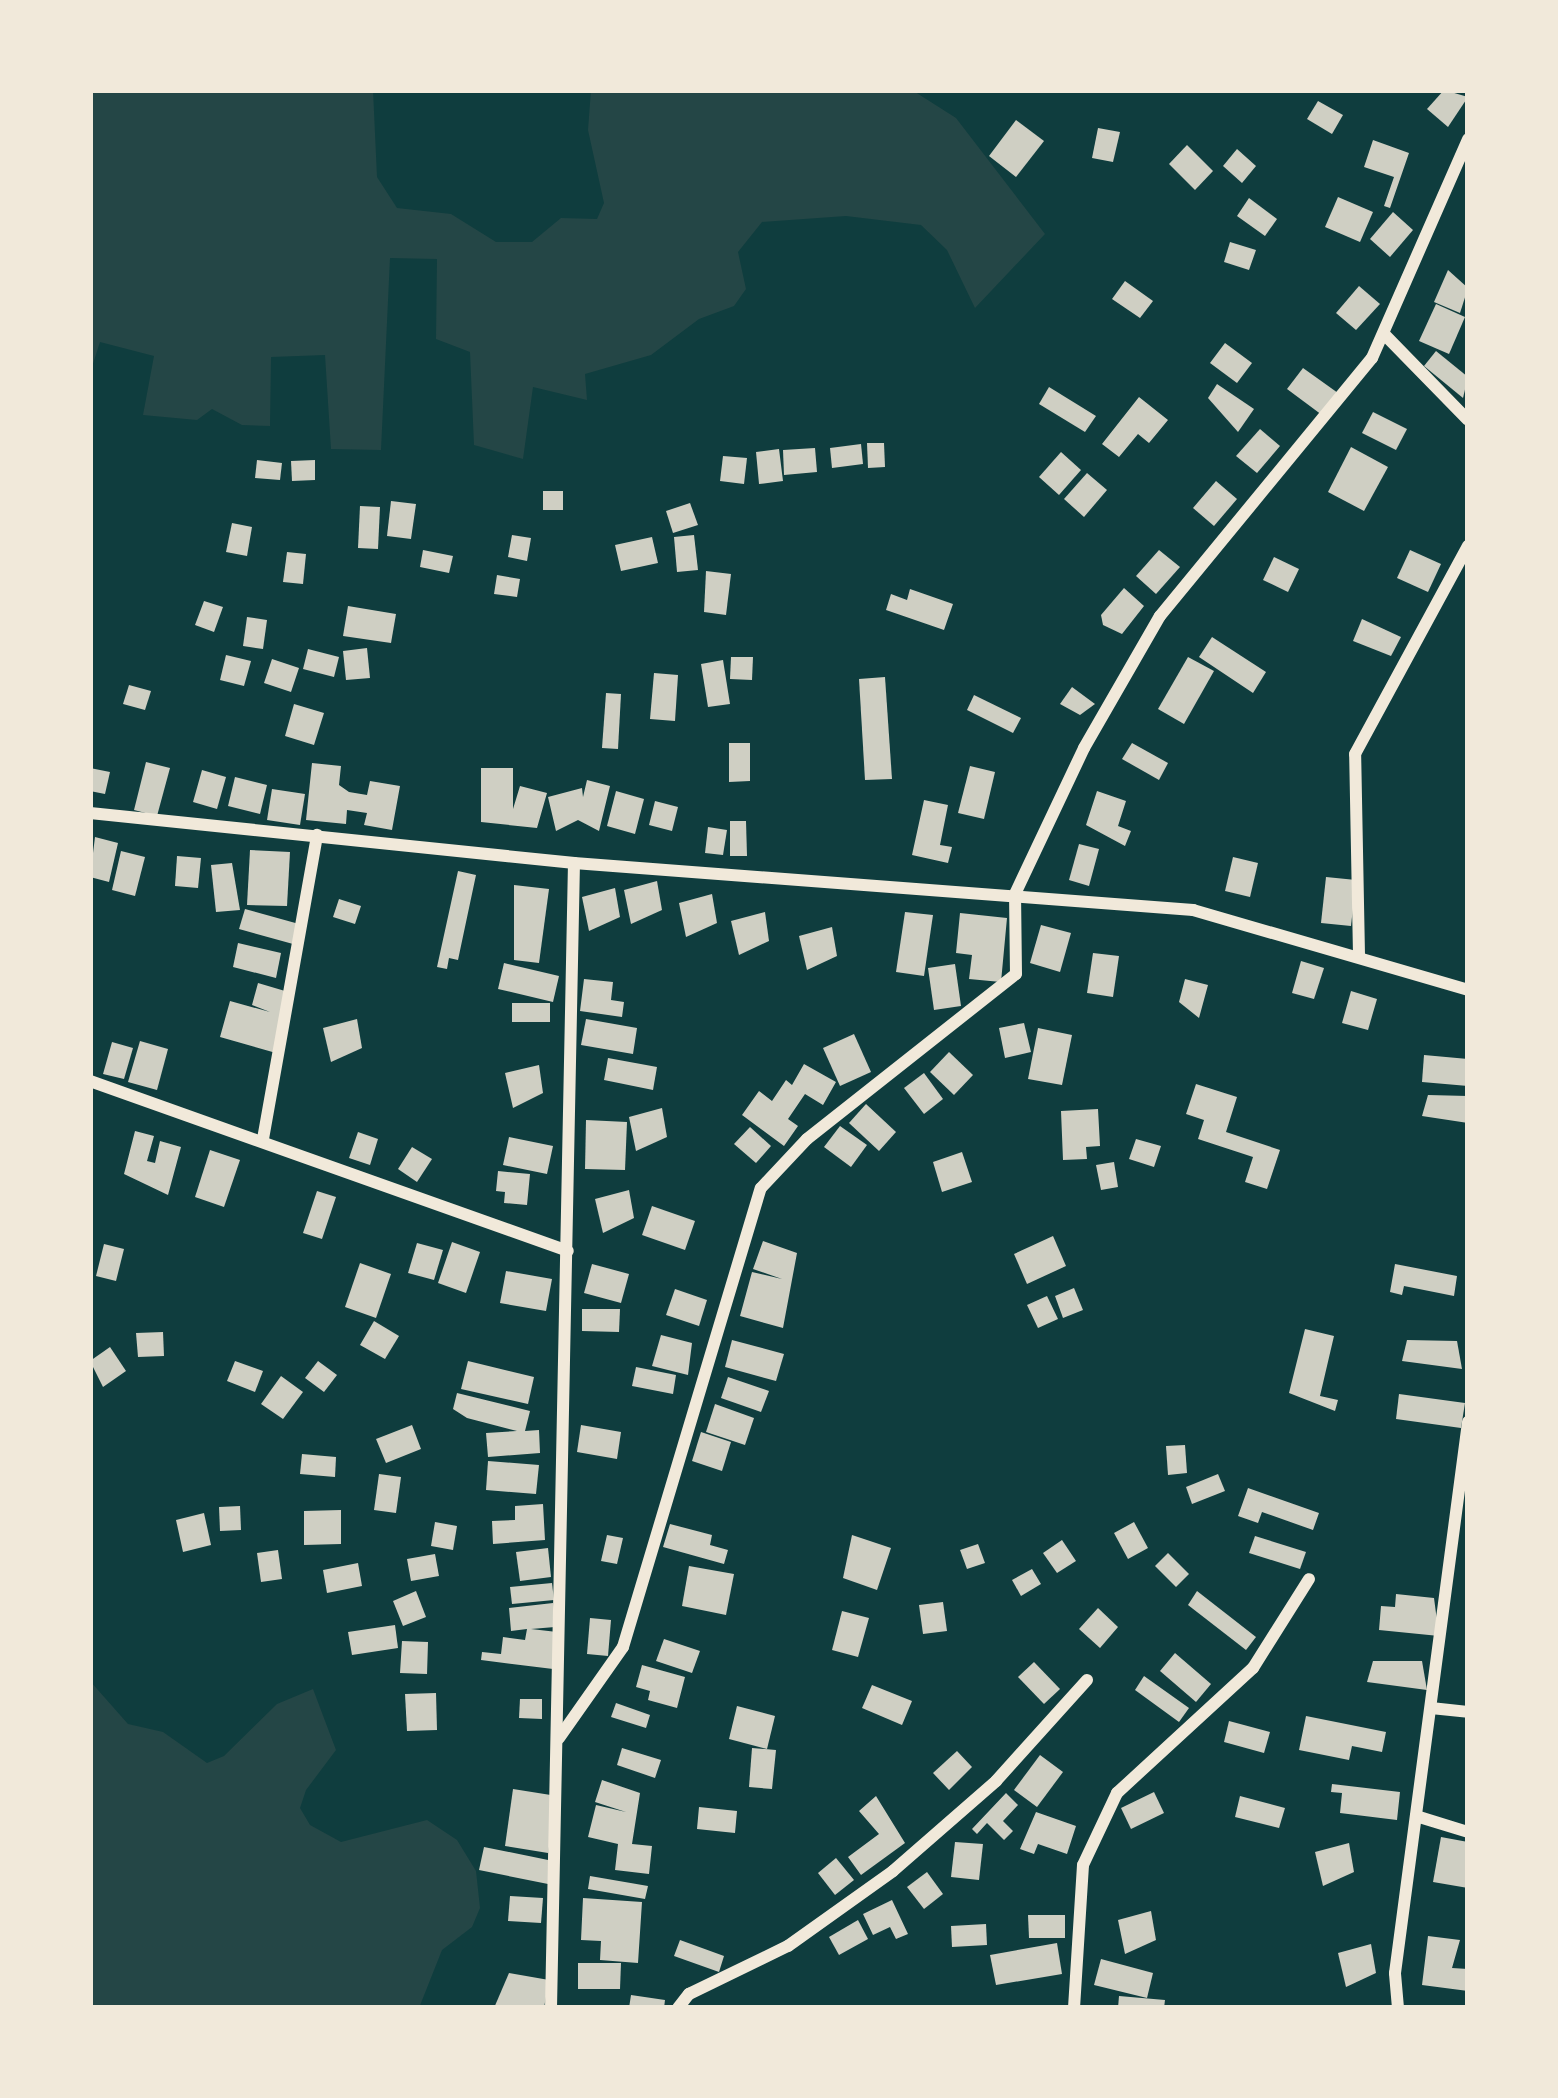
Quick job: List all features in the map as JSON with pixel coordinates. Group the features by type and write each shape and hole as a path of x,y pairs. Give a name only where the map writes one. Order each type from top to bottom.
{"street":[{"path":"560,1738 623,1648 761,1188 807,1139 1016,974 1015,894 1084,748 1160,616 1308,442 1384,334 1468,139"},
{"path":"1384,334 1468,420"},
{"path":"1359,955 1355,754 1468,546"},
{"path":"90,812 574,863 1193,910 1468,990"},
{"path":"263,1139 317,835"},
{"path":"551,2008 574,863"},
{"path":"90,1081 568,1251"},
{"path":"1398,2008 1416,1816 1468,1422"},
{"path":"1074,2008 1084,1865 1117,1792 1253,1668 1309,1579"},
{"path":"678,2008 689,1994 788,1946 893,1871 996,1780 1087,1680"},
{"path":"1431,1708 1468,1712"},
{"path":"1416,1816 1468,1832"}],"shaded area":[{"path":"90,90 373,90 377,177 397,208 451,214 496,242 532,242 561,218 597,219 604,203 588,130 591,90 912,90 956,118 1045,234 975,308 947,250 921,225 846,216 762,222 738,252 746,289 734,306 699,319 651,355 585,374 587,400 533,387 523,459 474,445 470,352 436,339 437,259 390,258 381,450 331,449 325,355 271,357 270,426 242,425 212,409 197,420 143,415 154,356 100,342 90,373"},
{"path":"90,1681 128,1724 163,1732 207,1763 224,1756 277,1704 313,1689 336,1750 306,1790 300,1808 310,1825 341,1842 427,1820 457,1840 476,1871 480,1908 472,1927 442,1950 419,2008 90,2008"}],"building":[{"path":"1444,90 1468,97 1448,127 1427,109"},
{"path":"1318,101 1343,115 1332,134 1307,119"},
{"path":"1016,120 1044,141 1016,177 989,156"},
{"path":"1098,128 1120,132 1113,162 1092,158"},
{"path":"1373,140 1409,153 1390,208 1384,206 1394,177 1364,167"},
{"path":"1187,145 1213,171 1195,190 1169,164"},
{"path":"1237,149 1256,166 1242,183 1223,166"},
{"path":"1338,197 1373,212 1360,242 1325,227"},
{"path":"1249,198 1277,219 1265,236 1237,216"},
{"path":"1393,212 1413,230 1390,257 1370,239"},
{"path":"1230,242 1256,250 1249,270 1224,262"},
{"path":"1448,270 1468,288 1460,313 1434,302"},
{"path":"1125,281 1153,301 1140,318 1112,299"},
{"path":"1359,286 1380,304 1356,330 1336,313"},
{"path":"1436,304 1465,317 1449,354 1419,341"},
{"path":"1225,343 1252,363 1237,383 1210,363"},
{"path":"1436,351 1468,377 1463,398 1424,366"},
{"path":"1303,368 1338,393 1322,415 1287,389"},
{"path":"1217,384 1254,409 1238,432 1208,398"},
{"path":"1049,387 1096,416 1085,432 1039,404"},
{"path":"1139,397 1168,420 1149,443 1138,434 1119,457 1102,444"},
{"path":"1373,412 1407,429 1396,450 1362,433"},
{"path":"1260,429 1280,446 1257,473 1236,456"},
{"path":"867,443 884,443 885,467 868,468"},
{"path":"861,444 863,464 832,468 830,448"},
{"path":"1351,447 1388,467 1364,511 1328,492"},
{"path":"815,448 817,472 784,475 783,450"},
{"path":"779,449 783,481 759,484 756,452"},
{"path":"1061,452 1081,470 1059,495 1039,477"},
{"path":"723,456 747,458 744,484 720,481"},
{"path":"257,460 282,463 280,480 255,478"},
{"path":"315,460 315,480 292,481 291,461"},
{"path":"1087,473 1107,490 1084,517 1064,499"},
{"path":"1216,481 1237,499 1214,526 1193,508"},
{"path":"543,491 563,491 563,510 543,510"},
{"path":"391,501 416,504 411,539 387,536"},
{"path":"690,503 698,525 673,533 666,511"},
{"path":"360,506 380,507 378,549 358,548"},
{"path":"232,523 252,527 247,556 226,552"},
{"path":"512,535 531,538 527,561 508,557"},
{"path":"694,535 698,570 677,572 674,537"},
{"path":"652,537 658,563 621,571 615,545"},
{"path":"423,550 453,556 449,573 420,567"},
{"path":"1159,550 1180,567 1156,594 1136,576"},
{"path":"1410,550 1441,564 1428,592 1397,578"},
{"path":"287,552 306,554 303,584 283,582"},
{"path":"1274,557 1299,569 1288,592 1263,580"},
{"path":"706,571 731,574 726,615 704,612"},
{"path":"497,575 520,579 517,597 494,594"},
{"path":"1124,588 1144,606 1122,634 1103,625 1101,615"},
{"path":"910,589 953,604 944,630 886,610 891,594 907,600"},
{"path":"204,601 223,607 214,632 195,625"},
{"path":"348,606 396,614 391,643 343,636"},
{"path":"247,617 267,620 263,649 243,646"},
{"path":"1362,619 1401,637 1391,656 1353,641"},
{"path":"1212,637 1266,672 1253,693 1199,657"},
{"path":"367,648 370,678 346,680 343,651"},
{"path":"308,649 339,657 334,677 303,669"},
{"path":"226,655 251,661 244,686 220,680"},
{"path":"731,657 753,657 752,680 730,679"},
{"path":"1188,657 1214,671 1184,724 1158,709"},
{"path":"272,659 299,668 291,692 264,683"},
{"path":"723,660 730,704 708,707 701,664"},
{"path":"654,673 678,675 675,721 650,719"},
{"path":"885,677 892,779 865,780 859,679"},
{"path":"129,685 151,691 145,710 123,704"},
{"path":"1072,687 1095,704 1080,715 1060,704"},
{"path":"606,693 621,694 618,749 602,748"},
{"path":"974,695 1021,718 1013,733 967,710"},
{"path":"294,704 324,713 314,745 285,736"},
{"path":"729,743 750,743 750,781 729,782"},
{"path":"1132,743 1168,763 1159,780 1122,759"},
{"path":"146,762 170,768 157,816 134,810"},
{"path":"312,763 341,766 339,785 349,792 367,795 370,781 400,786 392,830 364,825 367,813 347,810 346,824 306,820"},
{"path":"970,766 995,772 984,819 958,813"},
{"path":"90,768 110,772 105,794 90,791"},
{"path":"481,768 513,768 513,809 520,786 547,793 537,828 481,822"},
{"path":"202,770 226,777 217,809 193,802"},
{"path":"235,777 267,785 260,814 228,806"},
{"path":"587,780 610,786 599,831 578,820 556,831 548,797 582,788 583,797"},
{"path":"272,789 305,794 300,825 267,820"},
{"path":"616,791 644,799 635,834 607,826"},
{"path":"1097,791 1126,801 1118,826 1131,831 1125,846 1086,825"},
{"path":"924,800 948,805 940,845 952,847 948,863 912,855"},
{"path":"655,801 678,807 672,831 649,825"},
{"path":"730,821 746,821 747,856 730,856"},
{"path":"708,827 727,830 723,855 705,853"},
{"path":"95,837 118,843 109,882 90,877"},
{"path":"1079,844 1099,849 1089,886 1069,880"},
{"path":"250,850 290,852 287,906 247,905"},
{"path":"121,851 145,857 135,896 112,890"},
{"path":"177,856 201,858 198,888 175,886"},
{"path":"1233,857 1258,863 1250,897 1225,891"},
{"path":"232,863 240,910 216,912 211,865"},
{"path":"458,871 476,875 458,960 449,958 447,969 437,967"},
{"path":"1326,877 1356,880 1351,926 1321,923"},
{"path":"657,881 662,910 631,924 624,890"},
{"path":"514,885 549,889 539,963 514,960"},
{"path":"615,888 620,917 589,931 582,897"},
{"path":"712,894 717,923 686,937 679,903"},
{"path":"339,899 361,906 355,924 333,917"},
{"path":"245,909 299,924 293,944 239,929"},
{"path":"765,912 769,941 739,955 731,921"},
{"path":"905,912 933,915 924,976 896,972"},
{"path":"960,913 1007,918 1001,982 969,979 972,955 956,953"},
{"path":"1041,925 1071,933 1060,972 1030,963"},
{"path":"832,927 837,956 807,970 799,936"},
{"path":"238,943 281,953 276,978 233,967"},
{"path":"1093,953 1119,956 1113,997 1087,993"},
{"path":"1301,961 1324,968 1314,999 1292,993"},
{"path":"504,963 559,976 553,1002 498,989"},
{"path":"955,964 961,1006 934,1010 928,968"},
{"path":"584,979 613,982 611,1000 624,1002 622,1017 580,1011"},
{"path":"1185,979 1208,985 1199,1018 1179,1002"},
{"path":"258,983 285,991 276,1053 220,1037 230,1001 270,1012 252,1005"},
{"path":"1351,991 1377,999 1368,1030 1342,1023"},
{"path":"512,1003 550,1003 550,1022 512,1022"},
{"path":"357,1019 362,1048 331,1062 323,1028"},
{"path":"586,1019 637,1028 633,1054 581,1045"},
{"path":"1024,1023 1031,1052 1005,1058 999,1028"},
{"path":"1038,1028 1072,1035 1062,1085 1028,1079"},
{"path":"854,1034 871,1072 840,1086 823,1048"},
{"path":"140,1041 168,1049 157,1090 128,1082"},
{"path":"112,1042 133,1048 124,1079 103,1074"},
{"path":"949,1052 973,1075 954,1095 930,1072"},
{"path":"1424,1055 1468,1059 1468,1086 1422,1082"},
{"path":"608,1058 657,1067 653,1090 604,1080"},
{"path":"804,1064 836,1082 823,1105 805,1094 788,1119 798,1126 784,1146 742,1115 759,1091 772,1101 786,1080 792,1085"},
{"path":"539,1065 543,1093 513,1108 505,1073"},
{"path":"924,1073 943,1099 924,1114 904,1088"},
{"path":"1196,1084 1237,1097 1226,1132 1280,1150 1267,1189 1245,1182 1253,1157 1198,1139 1204,1120 1186,1114"},
{"path":"1428,1095 1468,1096 1468,1123 1422,1116"},
{"path":"866,1104 896,1132 879,1151 849,1123"},
{"path":"662,1108 667,1137 636,1151 629,1117"},
{"path":"1098,1109 1100,1146 1086,1147 1087,1159 1063,1160 1061,1111"},
{"path":"586,1120 627,1122 625,1170 585,1169"},
{"path":"840,1126 867,1145 851,1167 824,1147"},
{"path":"750,1127 771,1146 756,1163 734,1144"},
{"path":"135,1131 154,1136 147,1161 155,1163 160,1141 181,1147 168,1195 124,1174"},
{"path":"358,1132 378,1139 370,1165 349,1158"},
{"path":"509,1137 553,1146 547,1174 503,1165"},
{"path":"1136,1139 1161,1146 1154,1167 1129,1159"},
{"path":"412,1147 432,1159 417,1182 398,1169"},
{"path":"210,1150 240,1160 224,1207 195,1197"},
{"path":"962,1152 972,1182 942,1192 933,1162"},
{"path":"1114,1162 1118,1187 1101,1190 1096,1165"},
{"path":"498,1171 530,1174 527,1205 504,1203 505,1192 496,1191"},
{"path":"629,1190 634,1218 603,1233 595,1199"},
{"path":"317,1191 336,1197 322,1239 303,1233"},
{"path":"652,1206 695,1221 685,1250 642,1235"},
{"path":"1053,1236 1066,1266 1027,1284 1014,1254"},
{"path":"763,1241 797,1253 783,1328 740,1316 752,1272 782,1279 753,1269"},
{"path":"452,1242 480,1252 466,1293 438,1283"},
{"path":"417,1243 443,1250 434,1280 408,1273"},
{"path":"104,1244 124,1249 116,1281 96,1276"},
{"path":"360,1263 391,1274 376,1318 345,1307"},
{"path":"592,1264 629,1274 621,1303 584,1293"},
{"path":"1395,1264 1457,1276 1454,1296 1404,1286 1402,1295 1390,1292"},
{"path":"506,1271 552,1279 546,1311 500,1303"},
{"path":"1074,1288 1083,1310 1063,1318 1055,1296"},
{"path":"675,1289 707,1300 699,1326 666,1315"},
{"path":"1047,1296 1058,1319 1038,1328 1027,1305"},
{"path":"582,1309 620,1309 619,1332 582,1331"},
{"path":"374,1321 399,1336 385,1359 360,1345"},
{"path":"1305,1329 1334,1336 1320,1396 1338,1400 1335,1411 1289,1393"},
{"path":"163,1332 164,1356 138,1357 136,1333"},
{"path":"661,1335 692,1343 688,1375 652,1366"},
{"path":"732,1340 784,1354 776,1381 725,1367"},
{"path":"1407,1340 1457,1341 1462,1369 1402,1361"},
{"path":"110,1347 126,1371 103,1387 90,1361"},
{"path":"235,1361 263,1371 255,1392 227,1381"},
{"path":"318,1361 337,1375 324,1392 305,1378"},
{"path":"468,1361 534,1377 528,1404 461,1389"},
{"path":"636,1367 676,1375 673,1394 632,1386"},
{"path":"281,1376 303,1392 283,1419 261,1404"},
{"path":"728,1377 769,1391 761,1412 721,1398"},
{"path":"457,1393 530,1411 525,1431 539,1430 540,1453 488,1457 486,1433 517,1431 467,1418 453,1409"},
{"path":"1399,1394 1465,1403 1461,1428 1396,1419"},
{"path":"715,1404 754,1418 745,1445 706,1432"},
{"path":"412,1425 421,1449 386,1463 376,1439"},
{"path":"581,1425 621,1432 617,1459 577,1452"},
{"path":"701,1432 731,1442 722,1471 692,1461"},
{"path":"1185,1445 1187,1473 1168,1475 1166,1446"},
{"path":"302,1454 336,1457 335,1477 300,1474"},
{"path":"488,1461 539,1465 536,1494 486,1490"},
{"path":"379,1474 401,1477 396,1513 374,1510"},
{"path":"1218,1474 1225,1491 1192,1504 1186,1487"},
{"path":"1248,1488 1319,1513 1313,1530 1262,1512 1258,1523 1238,1516"},
{"path":"543,1504 545,1540 493,1544 492,1521 515,1520 515,1506"},
{"path":"240,1506 241,1530 220,1531 219,1507"},
{"path":"341,1510 341,1544 304,1545 304,1511"},
{"path":"204,1513 211,1545 183,1552 176,1520"},
{"path":"435,1522 457,1526 453,1550 431,1546"},
{"path":"1134,1522 1148,1548 1128,1559 1114,1533"},
{"path":"670,1524 712,1535 710,1545 728,1550 724,1564 663,1547"},
{"path":"607,1535 623,1538 617,1564 601,1561"},
{"path":"852,1535 891,1548 877,1590 843,1578"},
{"path":"1255,1536 1306,1552 1300,1569 1249,1553"},
{"path":"1062,1540 1076,1561 1057,1573 1043,1553"},
{"path":"978,1544 985,1563 967,1569 960,1550"},
{"path":"548,1548 551,1577 520,1581 516,1552"},
{"path":"278,1550 282,1579 261,1582 257,1553"},
{"path":"1168,1553 1189,1574 1176,1587 1155,1566"},
{"path":"435,1554 439,1576 411,1581 407,1559"},
{"path":"358,1563 362,1586 327,1593 323,1570"},
{"path":"689,1566 734,1574 726,1615 682,1606"},
{"path":"1032,1569 1041,1584 1021,1596 1012,1580"},
{"path":"552,1583 554,1600 512,1604 510,1587"},
{"path":"416,1591 426,1617 403,1626 393,1601"},
{"path":"1197,1591 1256,1637 1246,1650 1188,1605"},
{"path":"1396,1594 1434,1598 1439,1636 1379,1630 1381,1606 1395,1607"},
{"path":"943,1602 947,1631 923,1634 919,1605"},
{"path":"553,1603 555,1627 531,1629 557,1632 553,1669 481,1660 482,1652 501,1654 503,1637 525,1640 527,1629 511,1631 509,1608"},
{"path":"1098,1608 1118,1627 1100,1648 1079,1629"},
{"path":"842,1611 869,1618 858,1657 832,1650"},
{"path":"590,1618 611,1620 608,1656 587,1654"},
{"path":"395,1625 398,1648 352,1655 348,1632"},
{"path":"664,1639 700,1651 692,1673 656,1661"},
{"path":"402,1641 428,1642 427,1674 400,1673"},
{"path":"1175,1653 1211,1684 1196,1702 1160,1671"},
{"path":"1373,1661 1422,1661 1427,1690 1367,1682"},
{"path":"1034,1662 1060,1689 1044,1704 1018,1677"},
{"path":"642,1665 685,1677 677,1708 648,1700 650,1691 636,1687"},
{"path":"1144,1676 1189,1708 1179,1722 1135,1690"},
{"path":"872,1685 912,1701 902,1725 862,1708"},
{"path":"436,1693 437,1730 407,1731 405,1694"},
{"path":"520,1699 542,1699 542,1719 519,1718"},
{"path":"616,1703 650,1715 646,1728 611,1717"},
{"path":"737,1706 775,1716 767,1749 729,1739"},
{"path":"1306,1716 1386,1732 1382,1752 1352,1746 1349,1760 1299,1750"},
{"path":"1229,1721 1270,1732 1264,1753 1224,1742"},
{"path":"622,1748 661,1760 655,1778 617,1765"},
{"path":"752,1748 776,1750 772,1789 749,1787"},
{"path":"957,1751 972,1767 949,1790 933,1773"},
{"path":"1040,1755 1063,1772 1037,1807 1014,1790"},
{"path":"602,1780 640,1793 632,1844 652,1846 649,1874 615,1870 618,1844 588,1837 596,1805 626,1812 595,1802"},
{"path":"1332,1784 1400,1792 1397,1820 1340,1813 1342,1793 1331,1792"},
{"path":"513,1789 557,1796 548,1853 505,1846"},
{"path":"1154,1792 1164,1813 1131,1829 1121,1808"},
{"path":"1006,1793 1018,1805 1003,1821 1013,1831 1004,1840 987,1823 977,1834 972,1829"},
{"path":"876,1796 905,1843 861,1875 848,1857 879,1834 859,1811"},
{"path":"1240,1796 1285,1808 1279,1828 1235,1817"},
{"path":"699,1807 737,1811 735,1833 697,1829"},
{"path":"1036,1812 1076,1826 1067,1854 1038,1844 1034,1854 1020,1849"},
{"path":"1441,1837 1468,1842 1468,1888 1433,1882"},
{"path":"955,1842 983,1844 979,1880 951,1877"},
{"path":"1349,1843 1354,1872 1323,1886 1315,1852"},
{"path":"484,1847 553,1861 548,1884 479,1870"},
{"path":"836,1858 854,1880 835,1895 818,1873"},
{"path":"927,1872 943,1894 924,1909 907,1887"},
{"path":"590,1876 648,1886 645,1899 588,1889"},
{"path":"510,1896 543,1898 541,1923 508,1921"},
{"path":"583,1898 642,1902 638,1963 600,1960 601,1941 581,1940"},
{"path":"892,1900 908,1934 896,1939 890,1927 873,1935 863,1914"},
{"path":"1151,1911 1156,1940 1125,1954 1118,1920"},
{"path":"1028,1915 1065,1915 1065,1938 1029,1938"},
{"path":"858,1920 868,1939 839,1955 829,1937"},
{"path":"986,1924 987,1945 952,1947 951,1926"},
{"path":"1428,1936 1460,1940 1452,1968 1468,1969 1468,1991 1422,1985"},
{"path":"680,1940 724,1956 719,1972 674,1956"},
{"path":"1057,1943 1062,1974 996,1985 990,1955"},
{"path":"1371,1944 1376,1973 1346,1987 1338,1953"},
{"path":"1101,1959 1153,1973 1147,1998 1094,1985"},
{"path":"578,1963 621,1963 620,1989 578,1989"},
{"path":"509,1973 549,1980 544,2008 494,2008"},
{"path":"631,1995 665,2000 664,2008 629,2008"},
{"path":"1119,1996 1165,2000 1164,2008 1118,2008"}]}
